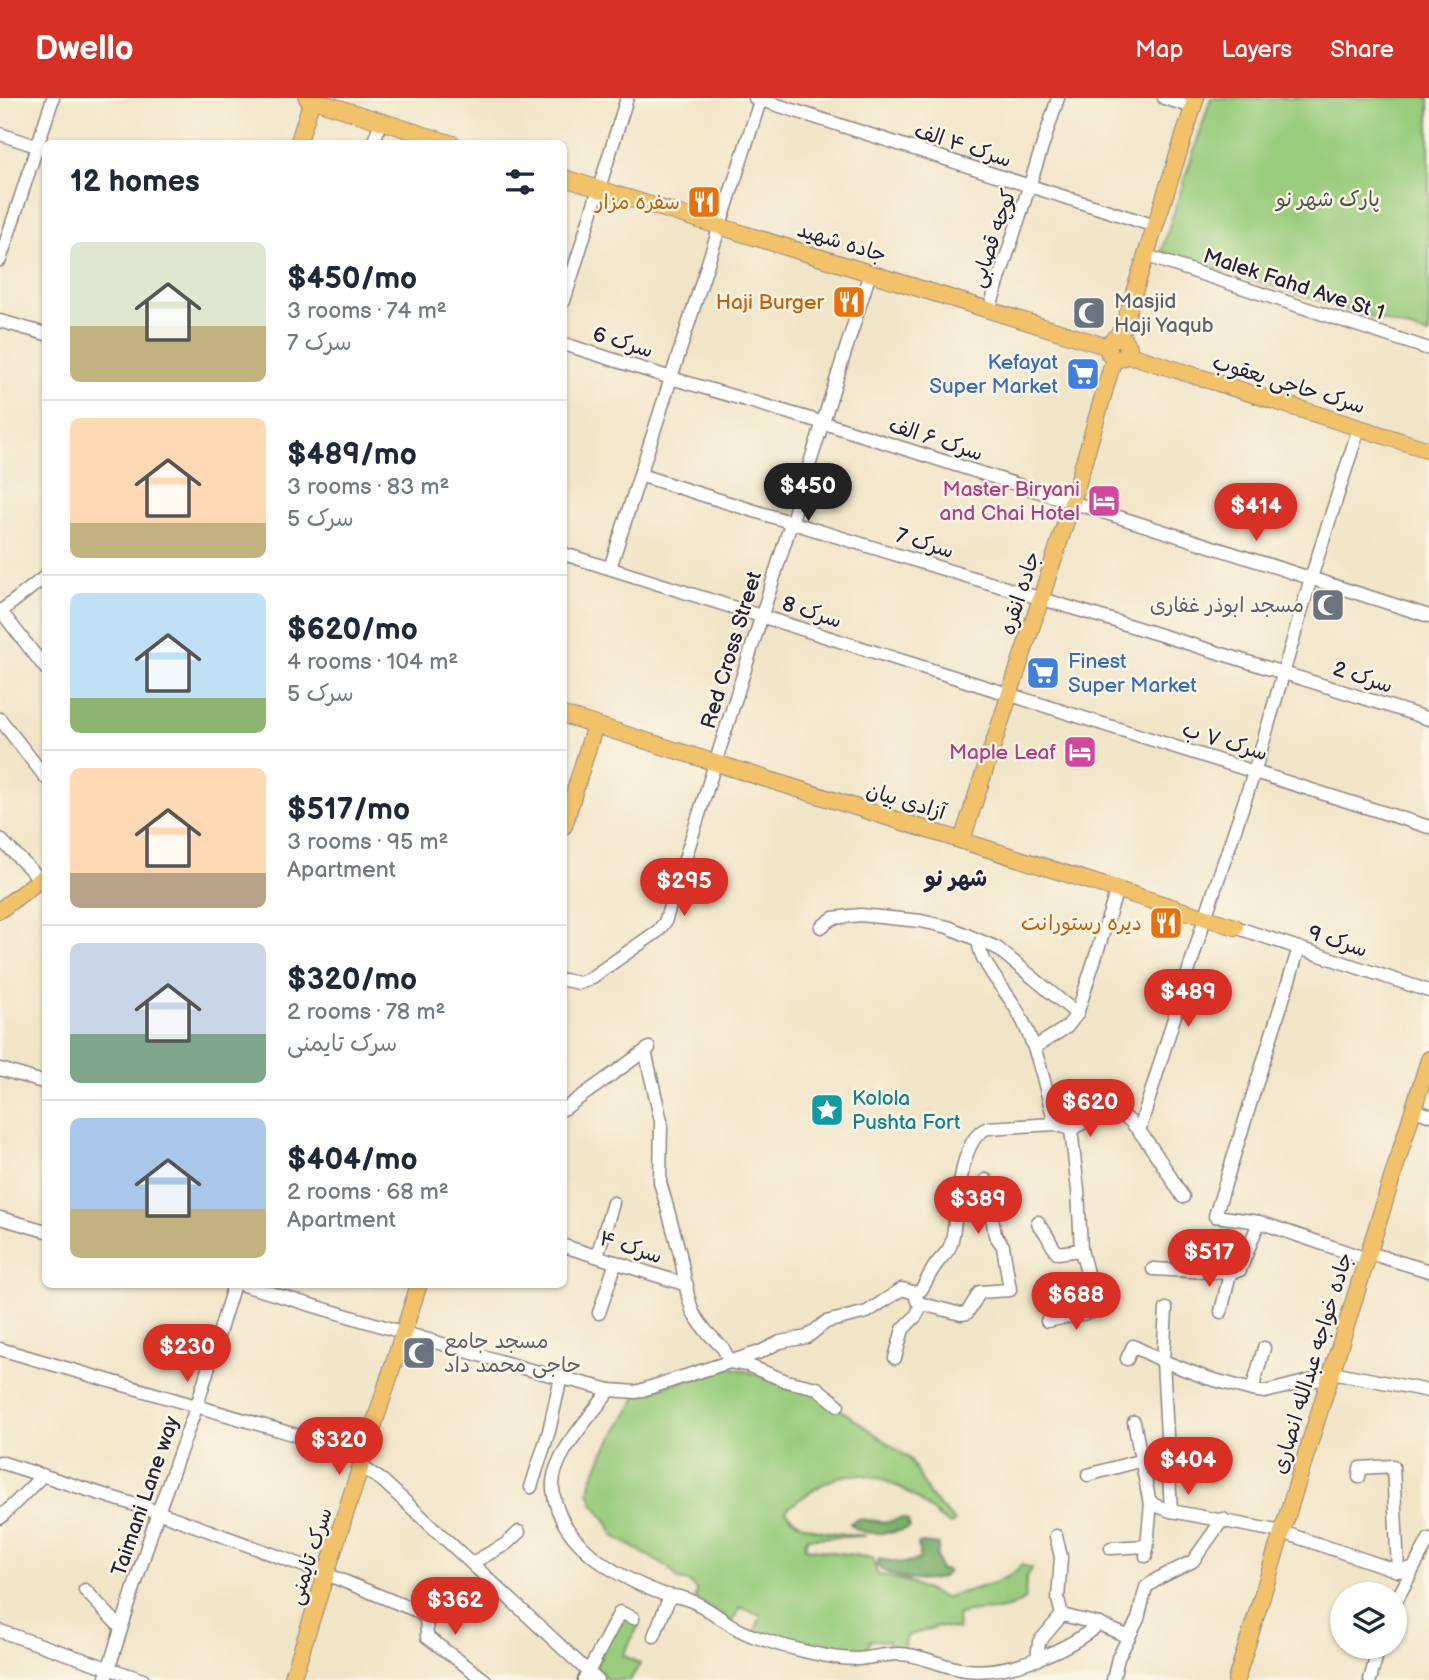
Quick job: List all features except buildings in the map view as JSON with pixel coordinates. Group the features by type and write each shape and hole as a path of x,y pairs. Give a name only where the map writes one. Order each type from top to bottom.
{"main road":[{"path":"299,140 311,99 440,140"},
{"name":"جاده انقره","path":"962,840 1120,351 1122,330 1194,102"},
{"name":"جاده شهید","path":"567,179 1120,351"},
{"name":"سرک حاجی یعقوب","path":"1120,351 1429,450"},
{"name":"آزادی بیان","path":"567,716 1235,927"},
{"path":"567,816 595,725"},
{"path":"0,910 42,881"},
{"name":"جاده خواجه عبدالله انصاری","path":"1236,1680 1429,1059"},
{"name":"سرک تایمنی","path":"292,1680 418,1288"}],"street":[{"path":"44,140 53,98"},
{"path":"567,292 627,98"},
{"name":"سرک ۴ الف","path":"610,568 759,98 1155,226"},
{"name":"کوچه قصابی","path":"989,310 1058,98"},
{"path":"1164,98 1194,102"},
{"path":"374,140 380,121"},
{"path":"0,134 42,148 4,236 0,260"},
{"name":"Malek Fahd Ave St 1","path":"1147,256 1429,349"},
{"name":"Red Cross Street","path":"567,981 579,983 588,980 658,930 665,922 870,273"},
{"path":"0,321 42,333"},
{"name":"سرک 6","path":"567,345 788,412"},
{"name":"سرک ۶ الف","path":"788,412 1429,616"},
{"path":"1139,1131 1205,918 1255,770 1311,578 1359,428"},
{"name":"سرک 7","path":"640,475 791,524 1040,598"},
{"name":"سرک 8","path":"567,555 1009,695"},
{"path":"42,579 0,611 42,664"},
{"path":"1040,598 1284,672"},
{"name":"سرک 2","path":"1284,672 1429,719"},
{"name":"سرک ۷ ب","path":"1009,695 1255,770 1429,827"},
{"path":"0,719 42,773"},
{"path":"0,839 42,878"},
{"path":"1035,1047 1067,1027 1077,1014 1117,890"},
{"path":"821,928 833,918 860,915 920,921 948,927 997,948 1077,1014"},
{"name":"سرک 9","path":"1235,927 1429,991"},
{"path":"979,941 979,952 1014,1005 1035,1047 1055,1124"},
{"path":"1299,948 1215,1216 1259,1222 1368,1256 1429,1271"},
{"path":"567,1107 647,1050 661,1121 660,1182 693,1313 723,1348 730,1362"},
{"path":"0,1069 42,1082"},
{"path":"1413,1110 1429,1115"},
{"path":"895,1358 904,1329 916,1316 921,1290 939,1260 949,1250 962,1168 981,1130 1055,1124 1071,1129 1113,1111 1131,1120 1183,1197"},
{"path":"1047,1321 1095,1311 1081,1250 1071,1129"},
{"path":"253,1288 404,1334 561,1377 610,1390 636,1392 760,1352 780,1342 807,1337 830,1321 867,1312 902,1289 918,1298 965,1314 980,1292 1010,1290 1003,1246 995,1235 986,1180"},
{"path":"597,1256 614,1203"},
{"path":"0,1218 42,1230"},
{"path":"1038,1222 1049,1243 1058,1253 1081,1250"},
{"path":"1153,1269 1230,1273 1240,1270 1259,1222"},
{"name":"سرک ۴","path":"567,1247 687,1285"},
{"path":"599,1313 616,1262"},
{"path":"1222,1312 1230,1273"},
{"name":"Taimani Lane way","path":"107,1674 158,1512 197,1405 233,1288"},
{"path":"1166,1309 1163,1361 1171,1511"},
{"path":"1127,1359 1133,1346 1207,1378 1265,1392 1331,1376 1429,1391"},
{"path":"1252,1390 1264,1348"},
{"path":"0,1349 197,1405 363,1461 590,1678 620,1612 633,1618"},
{"path":"730,1362 747,1365 786,1381 817,1388 838,1405"},
{"path":"531,1487 549,1431 561,1377"},
{"path":"610,1390 578,1429 561,1457 552,1487 564,1526 602,1563 625,1577 670,1596 696,1603 741,1632 777,1644 855,1659 901,1654 966,1670 995,1668 1037,1660 1088,1633 1099,1624"},
{"path":"1111,1548 1147,1551 1151,1503 1134,1422"},
{"path":"1088,1475 1142,1460"},
{"path":"0,1462 158,1512 417,1611 426,1618 427,1637 470,1676 485,1680"},
{"path":"1359,1477 1360,1468 1393,1466 1398,1571"},
{"path":"0,1518 43,1475"},
{"path":"1151,1503 1171,1511 1282,1532 1398,1571 1413,1568"},
{"path":"1113,1680 1118,1658 1138,1619 1146,1587 1193,1561 1223,1519"},
{"path":"472,1563 506,1544 519,1532"},
{"path":"1056,1536 1061,1558 1058,1599 1062,1615"},
{"path":"1406,1582 1429,1539"},
{"path":"85,1590 121,1628"},
{"path":"654,1636 670,1596"},
{"path":"1037,1660 1039,1642 1062,1615"},
{"path":"1062,1615 1099,1624 1129,1637"},
{"path":"0,1631 107,1674 143,1680"},
{"path":"1370,1680 1376,1659"},
{"path":"1375,1664 1377,1680"}],"green space":[{"name":"پارک شهر نو","path":"1211,98 1429,98 1429,335 1161,252"},
{"path":"730,1367 810,1389 840,1409 910,1459 930,1496 955,1522 951,1525 946,1522 921,1501 896,1486 864,1475 850,1475 821,1485 786,1512 802,1525 812,1528 866,1536 807,1538 805,1548 873,1558 877,1574 908,1582 944,1598 997,1582 1015,1572 1021,1565 1032,1568 1026,1578 1025,1598 1017,1604 1001,1609 957,1615 958,1630 939,1626 907,1636 902,1652 887,1654 888,1641 870,1640 865,1656 754,1635 761,1615 740,1607 733,1622 695,1598 697,1591 689,1582 679,1580 669,1568 614,1536 593,1503 589,1491 604,1452 639,1394"},
{"path":"903,1518 908,1521 910,1527 888,1533 862,1531 850,1523 859,1519 887,1522"},
{"path":"918,1545 939,1545 937,1556 940,1571 948,1572 942,1577 923,1581 901,1578 876,1565 879,1559 904,1563 920,1559"},
{"path":"621,1615 640,1623 623,1655 640,1664 630,1680 608,1680 595,1667"}],"place":[{"name":"سفره مزار","path":"704,202"},
{"name":"Haji Burger","path":"849,302"},
{"name":"Masjid Haji Yaqub","path":"1089,313"},
{"name":"Kefayat Super Market","path":"1083,374"},
{"name":"Master Biryani and Chai Hotel","path":"1104,501"},
{"name":"مسجد ابوذر غفاری","path":"1328,605"},
{"name":"Finest Super Market","path":"1043,673"},
{"name":"Maple Leaf","path":"1080,752"},
{"name":"دیره رستورانت","path":"1166,923"},
{"name":"Kolola Pushta Fort","path":"827,1110"},
{"name":"مسجد جامع حاجی محمد داد","path":"419,1353"}],"district":[{"name":"شهر نو","path":"956,878"}]}
